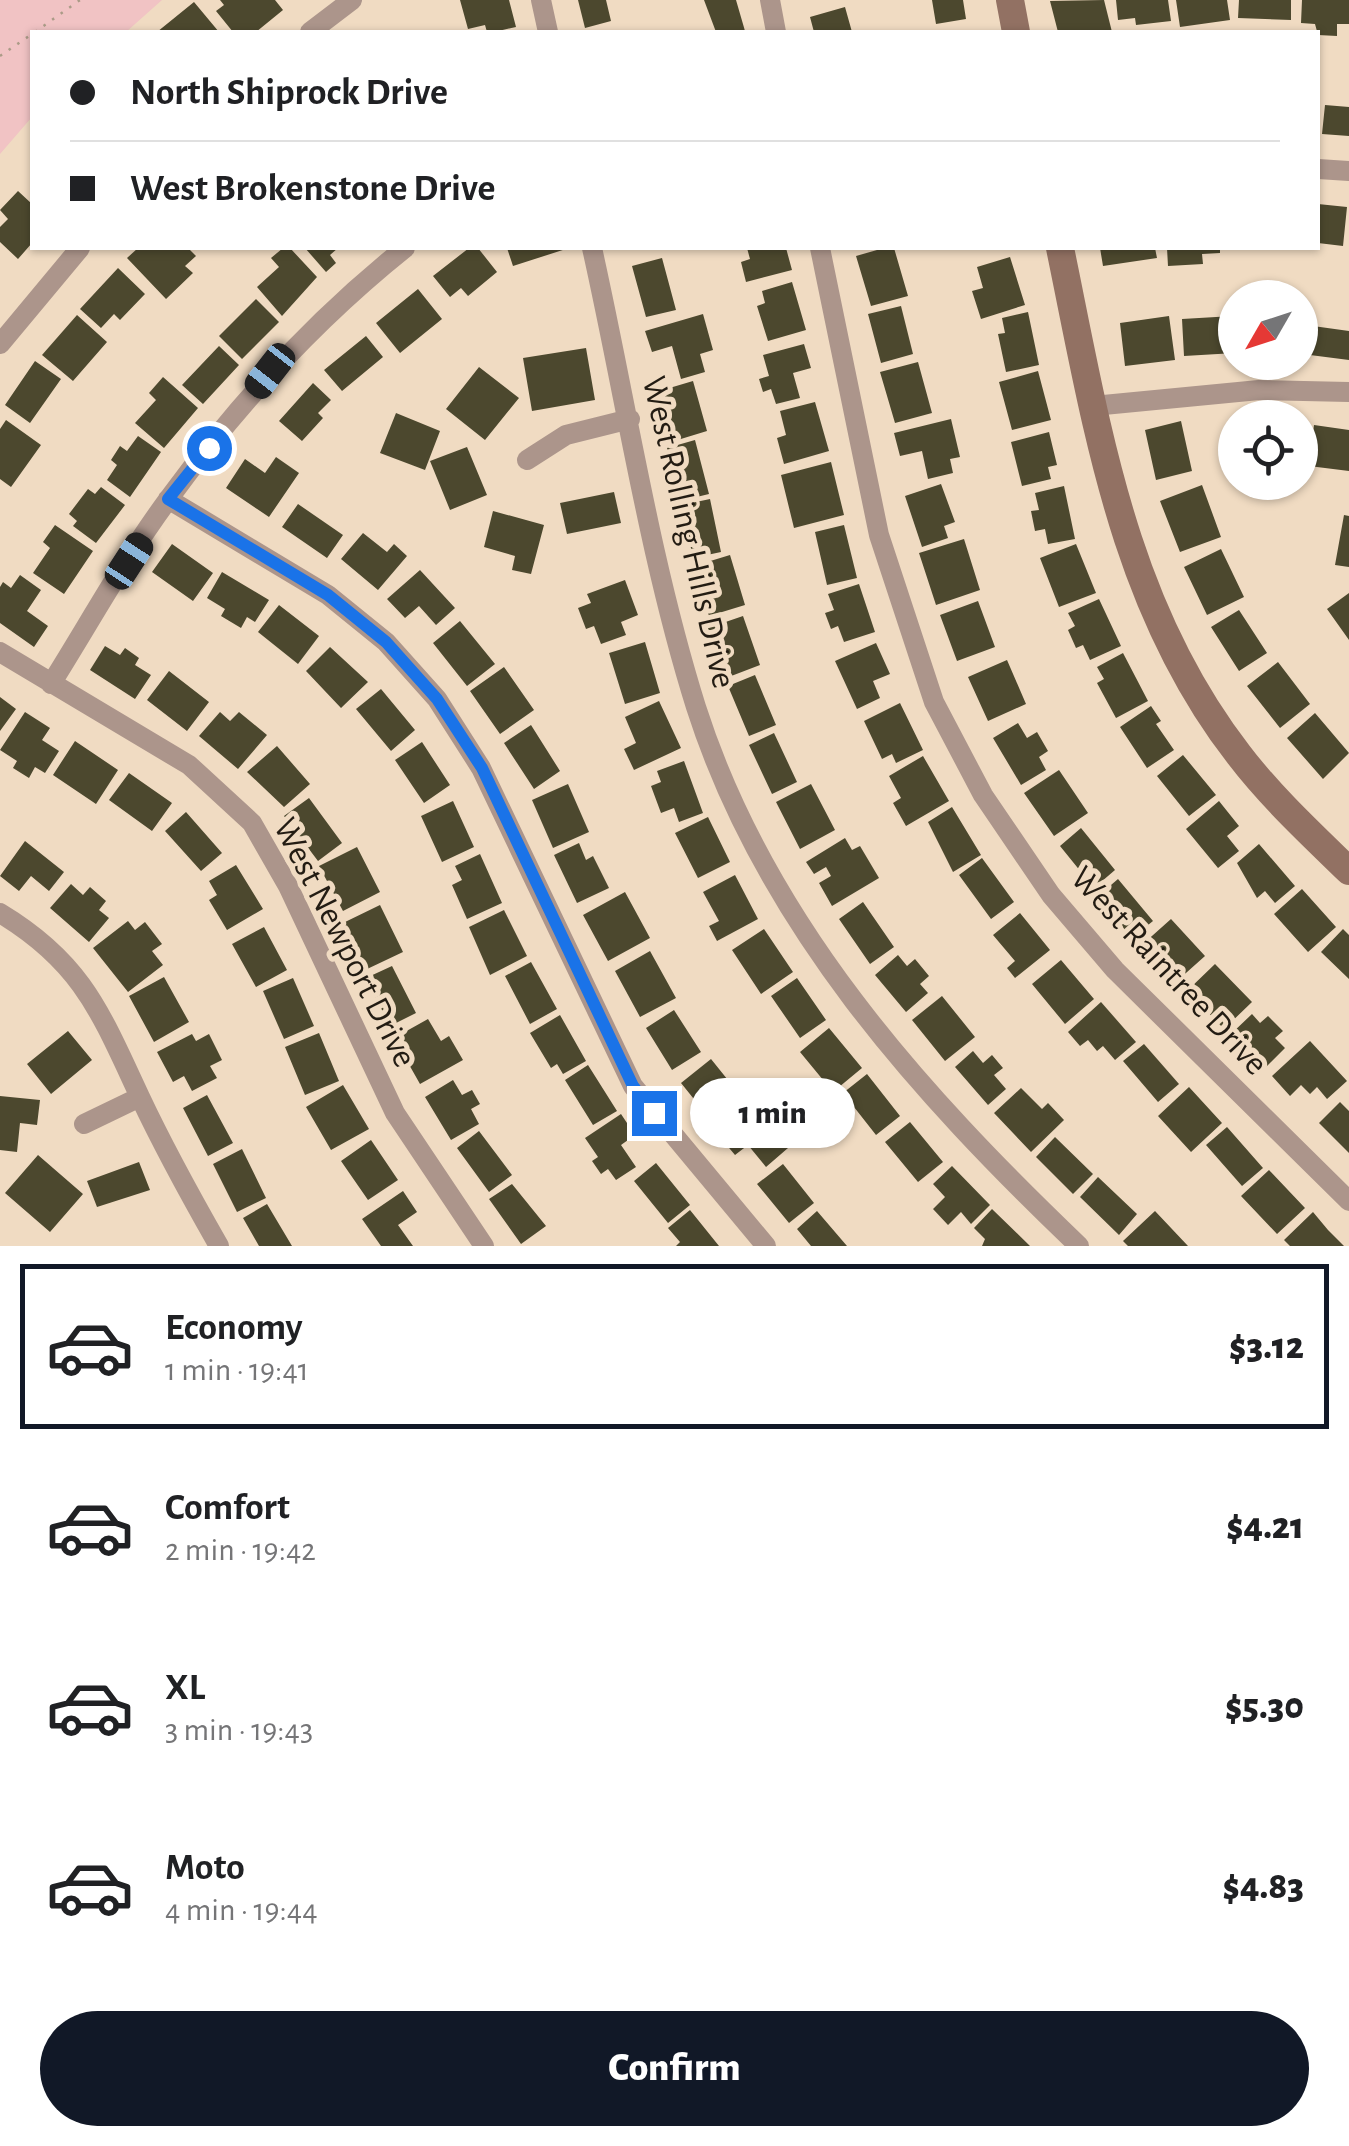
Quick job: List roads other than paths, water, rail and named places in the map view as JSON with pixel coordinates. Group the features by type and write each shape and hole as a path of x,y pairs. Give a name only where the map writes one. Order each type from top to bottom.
{"street":[{"path":"313,30 352,0"},
{"path":"541,0 548,30"},
{"path":"770,0 776,30"},
{"path":"1010,0 1016,30"},
{"path":"1320,169 1349,171"},
{"path":"0,344 78,250"},
{"path":"50,684 168,499 270,371 359,284 402,250"},
{"name":"West Rolling Hills Drive","path":"592,250 662,585 697,710 738,808 787,902 846,992 916,1082 1079,1246"},
{"name":"West Raintree Drive","path":"820,250 879,535 934,702 984,795 1051,895 1115,970 1349,1201"},
{"path":"1060,250 1092,406 1130,556 1193,689 1262,782 1349,872"},
{"path":"1092,406 1258,390 1349,392"},
{"path":"527,460 566,435 630,420"},
{"path":"168,499 328,595 386,642 437,699 482,768 633,1086 766,1246"},
{"name":"West Newport Drive","path":"0,652 189,764 252,822 288,886 396,1112 484,1246"},
{"path":"0,913 67,963 106,1018 140,1098 219,1246"},
{"path":"84,1124 140,1098"}]}
